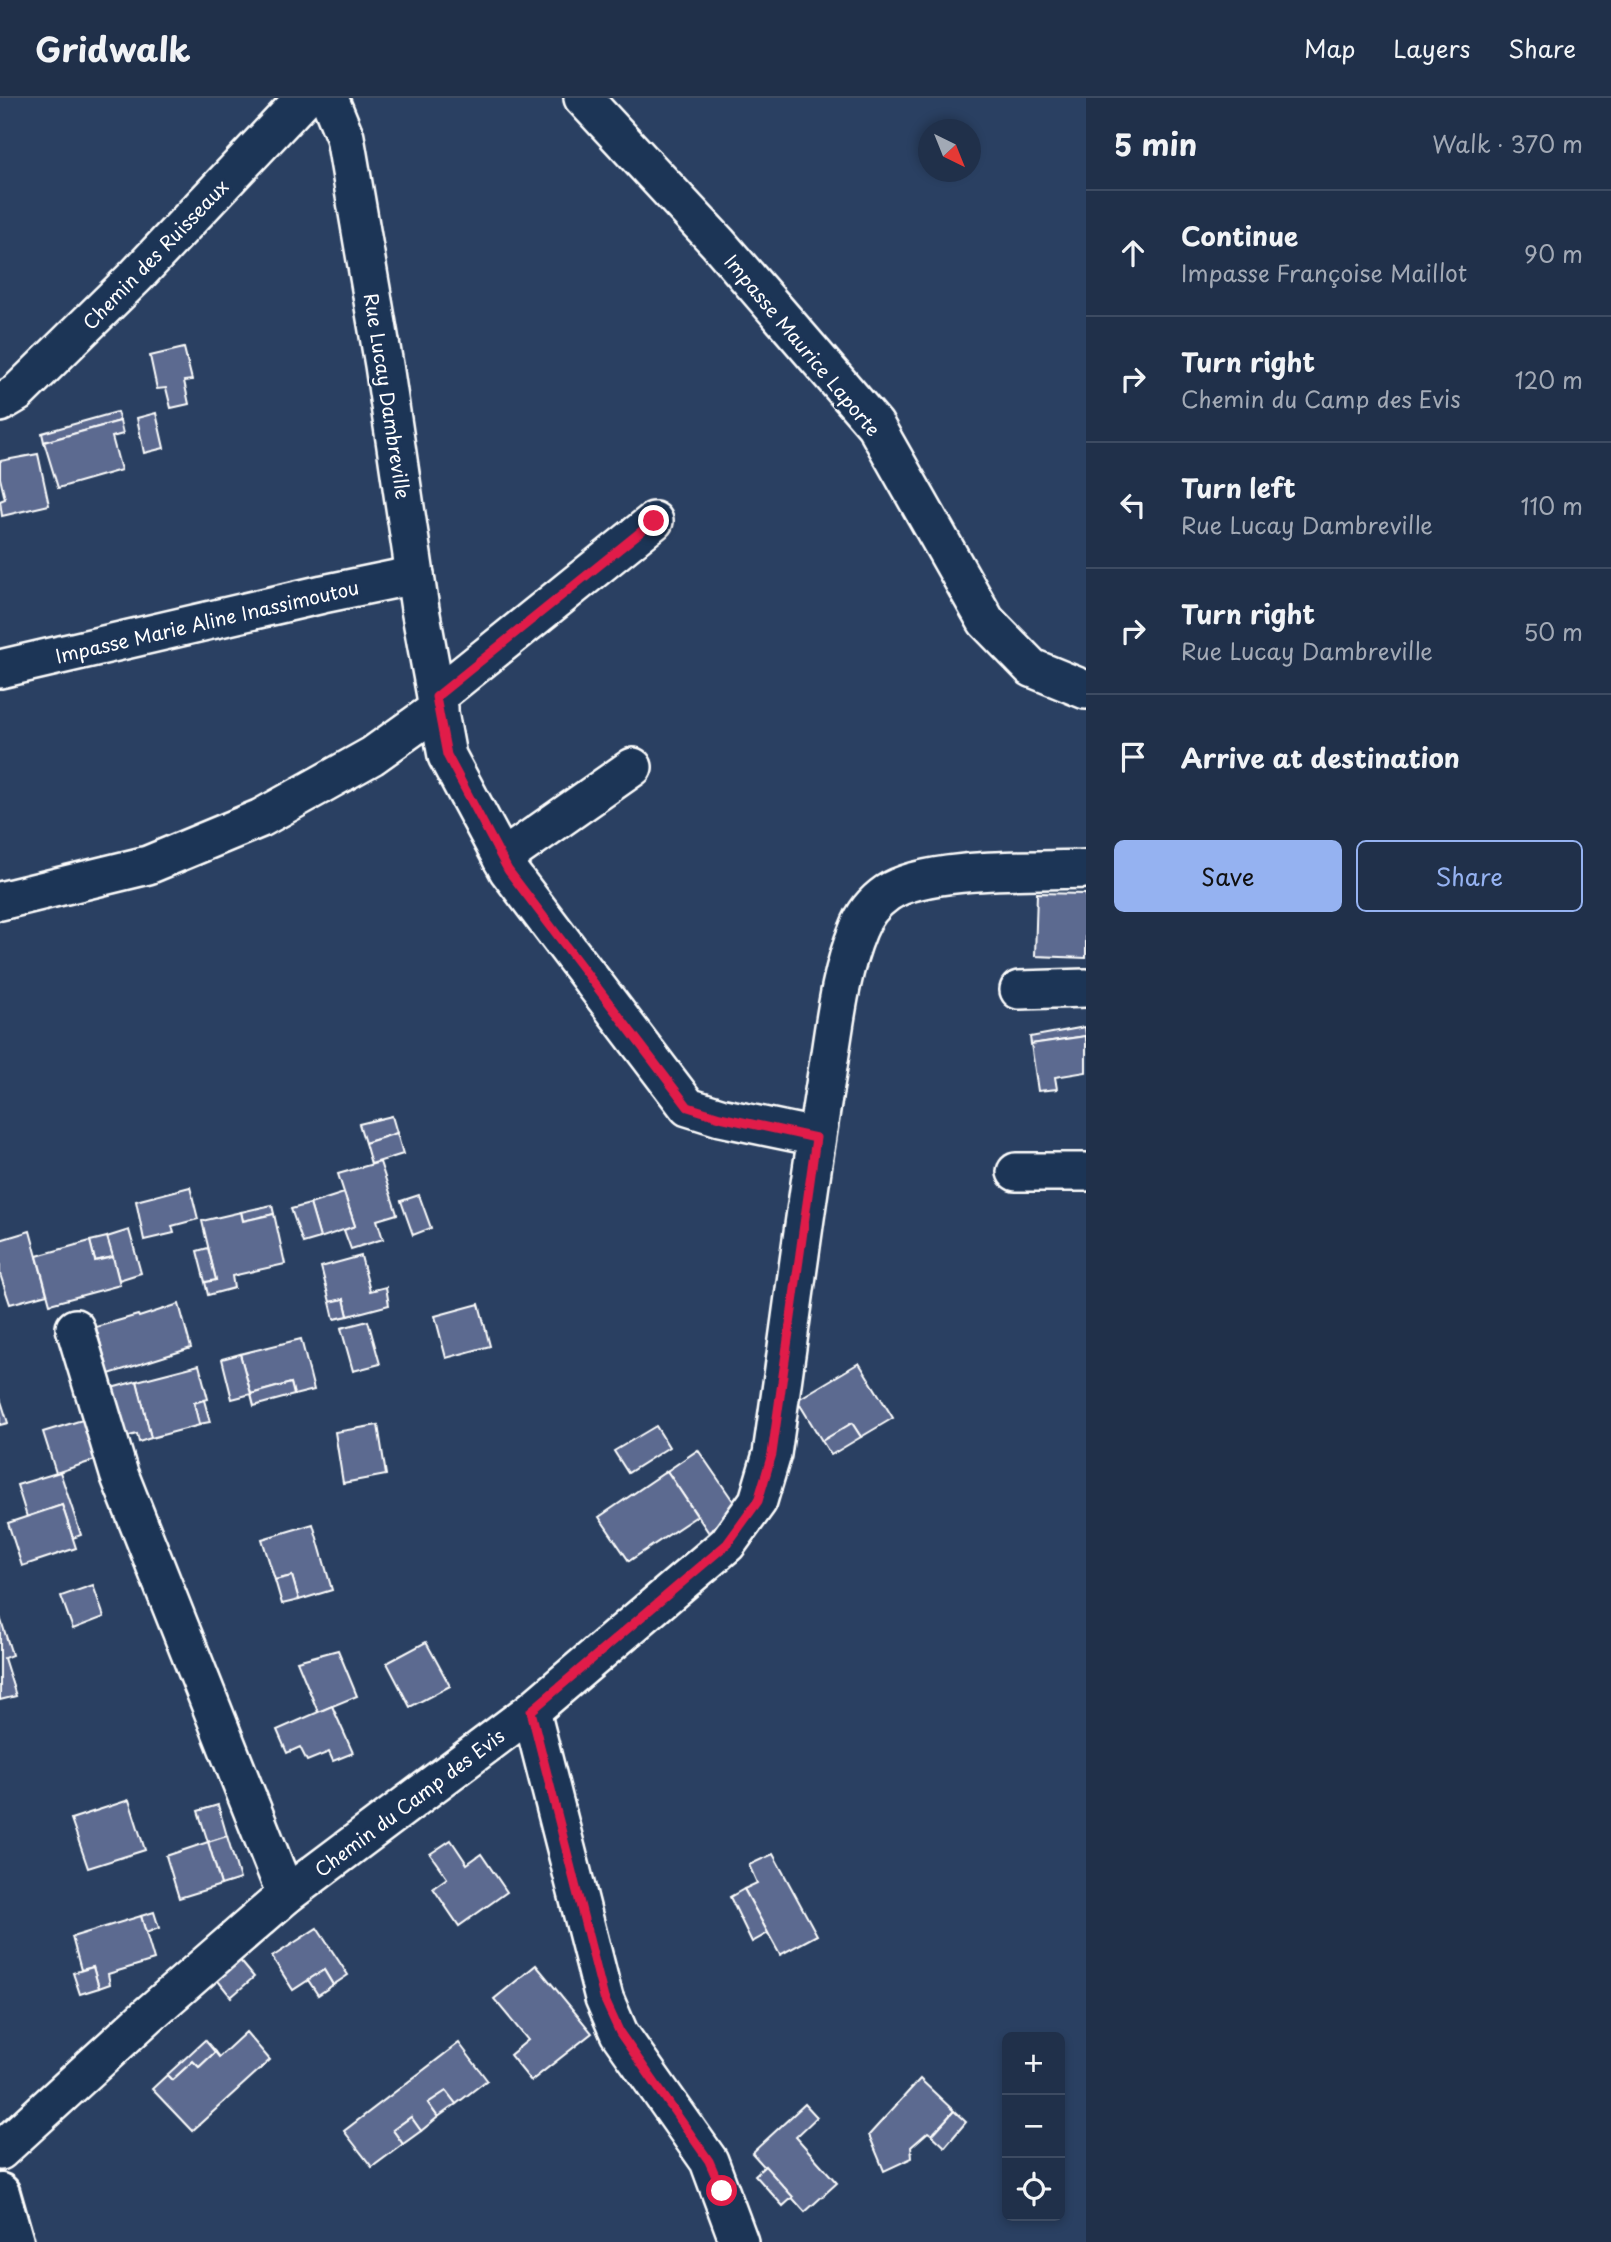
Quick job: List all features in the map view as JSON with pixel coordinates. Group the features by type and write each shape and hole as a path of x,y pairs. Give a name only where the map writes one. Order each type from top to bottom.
{"main road":[{"path":"0,2193 14,2242"}],"street":[{"name":"Rue Lucay Dambreville","path":"329,98 345,137 384,365 415,575 447,755 502,859 550,928 688,1107 720,1117 816,1138"},
{"name":"Impasse Maurice Laporte","path":"583,98 718,243 875,425 986,621 1032,668 1086,690"},
{"name":"Chemin des Ruisseaux","path":"0,403 17,393 136,276 285,105"},
{"path":"0,901 148,865 261,818 372,756 654,521"},
{"name":"Impasse Marie Aline Inassimoutou","path":"0,669 415,575"},
{"path":"502,859 633,767"},
{"name":"Chemin du Camp des Evis","path":"0,2151 147,2016 286,1895 531,1711 727,1544 758,1501 772,1454 816,1138 844,978 858,929 877,901 900,887 945,874 1086,869"},
{"path":"1019,990 1086,988"},
{"path":"1016,1172 1086,1172"},
{"path":"75,1328 119,1474 286,1895"},
{"path":"531,1711 604,1998 620,2033 709,2161 739,2242"}],"building":[{"path":"184,348 192,380 184,381 189,404 171,408 166,388 157,389 150,356"},
{"path":"117,412 120,421 44,442 42,433"},
{"path":"156,413 164,448 144,453 137,418"},
{"path":"120,421 123,434 112,437 121,470 58,488 44,442"},
{"path":"38,454 49,505 2,516 0,501 5,499 0,478 0,461"},
{"path":"1037,893 1086,894 1086,958 1035,956"},
{"path":"1085,1027 1086,1036 1031,1044 1030,1037"},
{"path":"1086,1036 1086,1072 1055,1077 1057,1089 1038,1091 1031,1044"},
{"path":"392,1116 397,1133 365,1143 359,1124"},
{"path":"397,1133 403,1154 371,1164 365,1143"},
{"path":"380,1162 397,1214 377,1220 383,1239 351,1249 344,1230 355,1226 338,1174"},
{"path":"190,1187 198,1219 172,1226 174,1233 144,1240 136,1201"},
{"path":"344,1193 355,1226 320,1238 310,1204"},
{"path":"419,1195 431,1228 413,1235 401,1201"},
{"path":"310,1204 320,1238 303,1243 291,1209"},
{"path":"272,1205 274,1214 243,1221 241,1212"},
{"path":"241,1212 243,1221 274,1214 285,1264 232,1276 234,1288 208,1295 205,1282 216,1280 202,1221"},
{"path":"129,1230 141,1273 119,1280 107,1237"},
{"path":"30,1231 47,1294 10,1304 0,1274 0,1240"},
{"path":"107,1237 113,1257 95,1261 90,1241"},
{"path":"90,1241 95,1261 113,1257 120,1285 50,1304 37,1256"},
{"path":"208,1248 216,1280 205,1282 197,1251"},
{"path":"361,1256 370,1291 386,1287 389,1305 348,1316 344,1299 330,1302 321,1267"},
{"path":"344,1299 348,1316 334,1319 330,1302"},
{"path":"179,1304 191,1348 109,1374 96,1327"},
{"path":"479,1304 490,1346 446,1358 435,1316"},
{"path":"368,1321 380,1364 353,1371 341,1328"},
{"path":"301,1339 314,1390 294,1395 291,1383 251,1394 240,1354"},
{"path":"240,1354 251,1394 232,1399 222,1359"},
{"path":"859,1363 893,1418 861,1437 852,1423 822,1441 797,1400"},
{"path":"199,1365 208,1399 194,1403 200,1425 151,1438 137,1381"},
{"path":"137,1381 151,1438 139,1442 137,1434 117,1439 104,1390"},
{"path":"291,1383 294,1395 254,1406 251,1394"},
{"path":"0,1398 8,1423 0,1425"},
{"path":"204,1400 210,1422 199,1424 194,1403"},
{"path":"92,1417 104,1457 56,1473 43,1432"},
{"path":"852,1423 861,1437 831,1455 822,1441"},
{"path":"378,1425 386,1475 343,1483 335,1432"},
{"path":"656,1426 669,1447 628,1473 614,1451"},
{"path":"698,1450 742,1514 711,1536 667,1471"},
{"path":"667,1471 697,1516 629,1561 599,1517"},
{"path":"60,1472 81,1535 73,1538 62,1505 27,1517 17,1485"},
{"path":"62,1505 76,1548 22,1566 8,1523"},
{"path":"313,1524 332,1590 299,1600 292,1576 275,1580 262,1539"},
{"path":"292,1576 299,1600 282,1604 275,1580"},
{"path":"93,1585 104,1617 73,1629 61,1596"},
{"path":"0,1617 12,1655 4,1658 16,1696 0,1700"},
{"path":"426,1642 450,1686 410,1707 387,1663"},
{"path":"338,1650 357,1696 318,1712 297,1661"},
{"path":"332,1706 353,1753 333,1761 329,1752 307,1761 300,1747 287,1753 277,1730"},
{"path":"129,1800 145,1850 88,1868 71,1819"},
{"path":"218,1805 227,1836 208,1842 198,1811"},
{"path":"227,1836 240,1879 221,1885 208,1842"},
{"path":"451,1840 467,1864 481,1854 507,1892 459,1926 433,1888 447,1878 430,1854"},
{"path":"208,1842 221,1885 179,1898 166,1856"},
{"path":"773,1854 817,1935 780,1955 744,1889 757,1883 749,1865"},
{"path":"744,1889 768,1933 752,1942 730,1897"},
{"path":"154,1912 159,1928 146,1933 141,1916"},
{"path":"141,1916 154,1960 108,1974 110,1984 99,1988 93,1967 81,1970 72,1937"},
{"path":"317,1928 348,1975 333,1985 324,1970 293,1990 272,1957"},
{"path":"233,1952 254,1977 231,1997 210,1971"},
{"path":"536,1965 592,2033 531,2081 510,2055 528,2040 494,1999"},
{"path":"93,1967 99,1988 80,1994 73,1973"},
{"path":"324,1970 333,1985 318,1995 308,1980"},
{"path":"246,2032 270,2060 192,2131 152,2089 167,2075 172,2080 193,2061 199,2067 215,2052 219,2057"},
{"path":"205,2040 215,2052 199,2067 193,2061 172,2080 167,2075"},
{"path":"459,2043 487,2080 456,2104 446,2091 428,2103 438,2117 421,2131 411,2117 393,2130 403,2144 372,2167 344,2131"},
{"path":"920,2079 954,2111 932,2135 928,2132 911,2147 912,2158 884,2171 869,2135"},
{"path":"446,2091 456,2104 438,2117 428,2103"},
{"path":"805,2104 817,2117 796,2137 837,2183 805,2212 752,2153"},
{"path":"954,2111 966,2122 945,2147 932,2135"},
{"path":"411,2117 421,2131 403,2144 393,2130"},
{"path":"765,2166 793,2197 783,2206 755,2175"}],"route":[{"path":"654,521 436,697 447,755 508,870 688,1107 720,1117 816,1138 772,1454 758,1501 727,1544 531,1711 604,1998 620,2033 709,2161 722,2191"}]}
